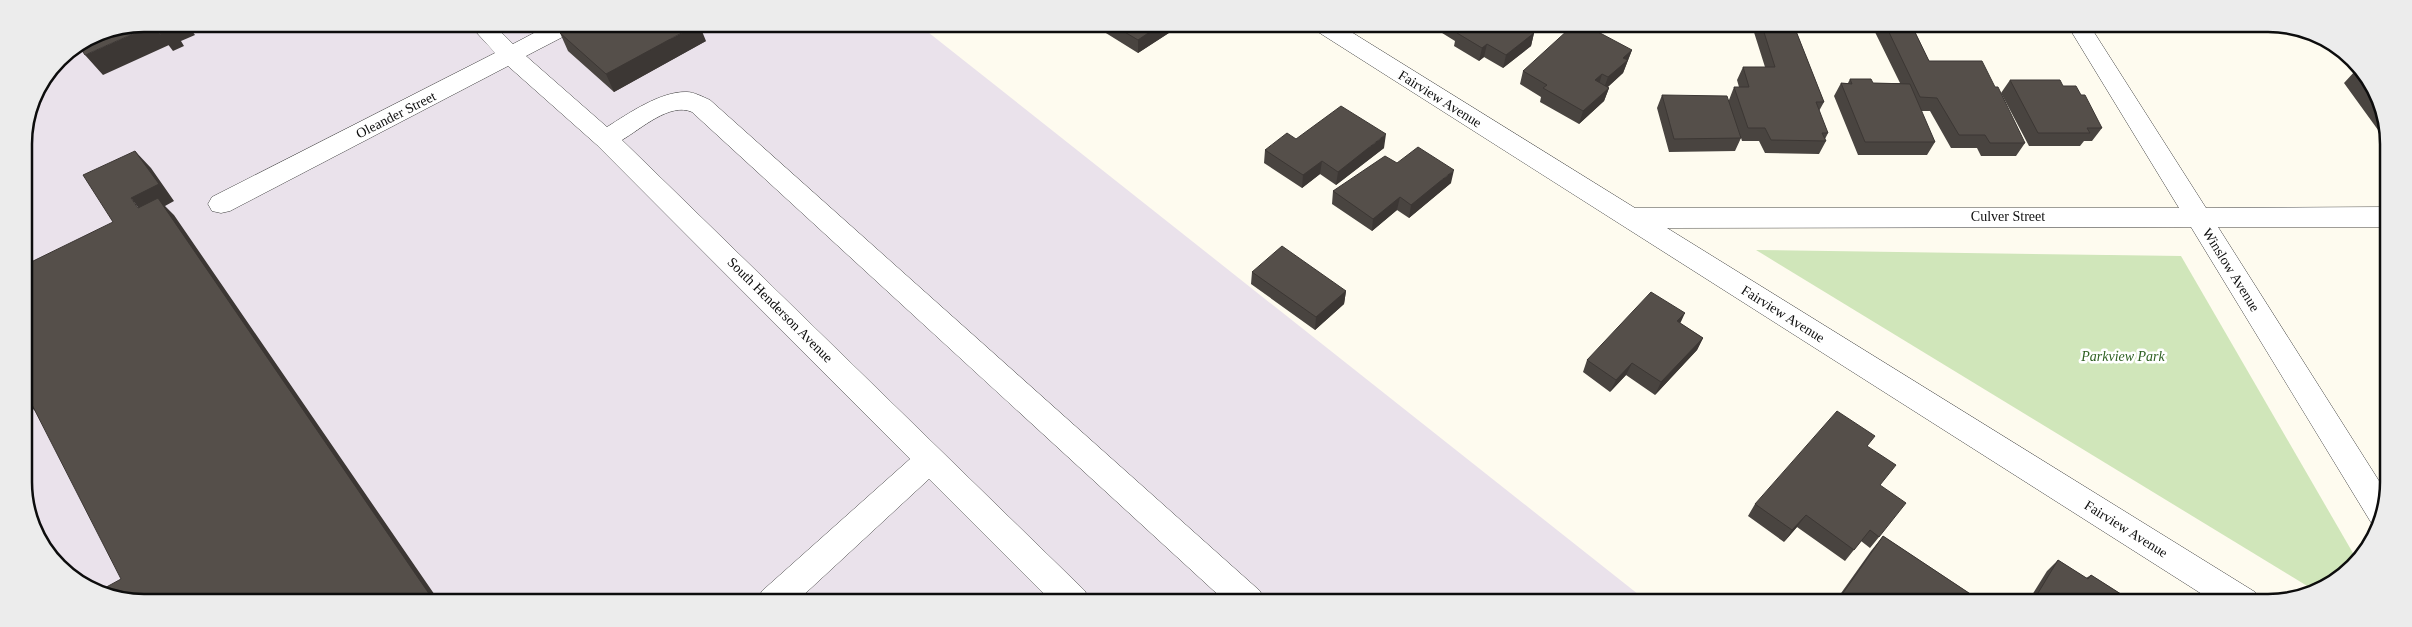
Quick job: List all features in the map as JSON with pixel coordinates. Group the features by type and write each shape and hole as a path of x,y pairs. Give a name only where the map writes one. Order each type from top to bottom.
{"street":[{"name":"Fairview Avenue","path":"1335,32 2230,594"},
{"name":"Winslow Avenue","path":"2083,32 2378,501"},
{"name":"South Henderson Avenue","path":"489,33 511,56 606,139 931,458 1066,594"},
{"name":"Oleander Street","path":"222,204 554,33"},
{"path":"606,139 657,107 687,100 701,106 1240,594"},
{"name":"Culver Street","path":"1630,218 2380,217"},
{"path":"782,594 931,458"}],"shaded area":[{"path":"138,33 929,33 1638,594 138,594 109,589 95,583 65,562 48,538 38,518 32,482 33,138 36,116 51,82 65,65 82,51 109,38"}],"green space":[{"name":"Parkview Park","path":"1756,250 2181,256 2354,554 2336,571 2308,587"}],"building":[{"path":"1565,32 1599,32 1632,50 1623,58 1628,60 1608,77 1602,74 1595,80 1609,88 1583,111 1543,88 1547,85 1523,71"},
{"path":"1764,32 1796,32 1824,102 1816,102 1828,133 1822,133 1826,141 1771,140 1765,128 1748,128 1734,87 1749,87 1743,67 1775,67"},
{"path":"1889,32 1915,32 1929,61 1982,61 1995,87 1998,87 2025,143 1990,143 1985,135 1959,135 1937,98 1920,97"},
{"path":"560,33 682,33 606,74"},
{"path":"1126,33 1149,33 1138,40"},
{"path":"1457,33 1534,33 1506,55 1487,44 1482,48"},
{"path":"134,34 85,55 82,51 102,41"},
{"path":"1850,79 1871,79 1873,83 1910,84 1935,142 1865,142 1841,83 1852,84"},
{"path":"2010,80 2060,80 2063,86 2076,86 2081,95 2085,95 2102,128 2087,128 2090,133 2038,133"},
{"path":"1662,95 1727,96 1741,138 1674,139"},
{"path":"1341,106 1386,134 1338,172 1322,161 1303,175 1265,150 1287,133 1296,139"},
{"path":"1418,147 1454,170 1411,205 1400,197 1373,219 1333,191 1385,156 1397,163"},
{"path":"135,151 159,184 131,198 138,208 158,198 429,594 138,594 106,588 121,579 32,405 33,261 113,222 83,175"},
{"path":"1282,246 1346,291 1316,317 1252,272"},
{"path":"1651,292 1685,313 1677,321 1703,338 1661,382 1632,363 1616,380 1587,360"},
{"path":"1837,411 1875,436 1867,446 1896,465 1880,485 1906,503 1879,537 1870,530 1854,550 1806,515 1792,530 1755,504"},
{"path":"1883,536 1970,594 1842,594"},
{"path":"2058,560 2088,579 2091,575 2121,594 2037,594"}]}
